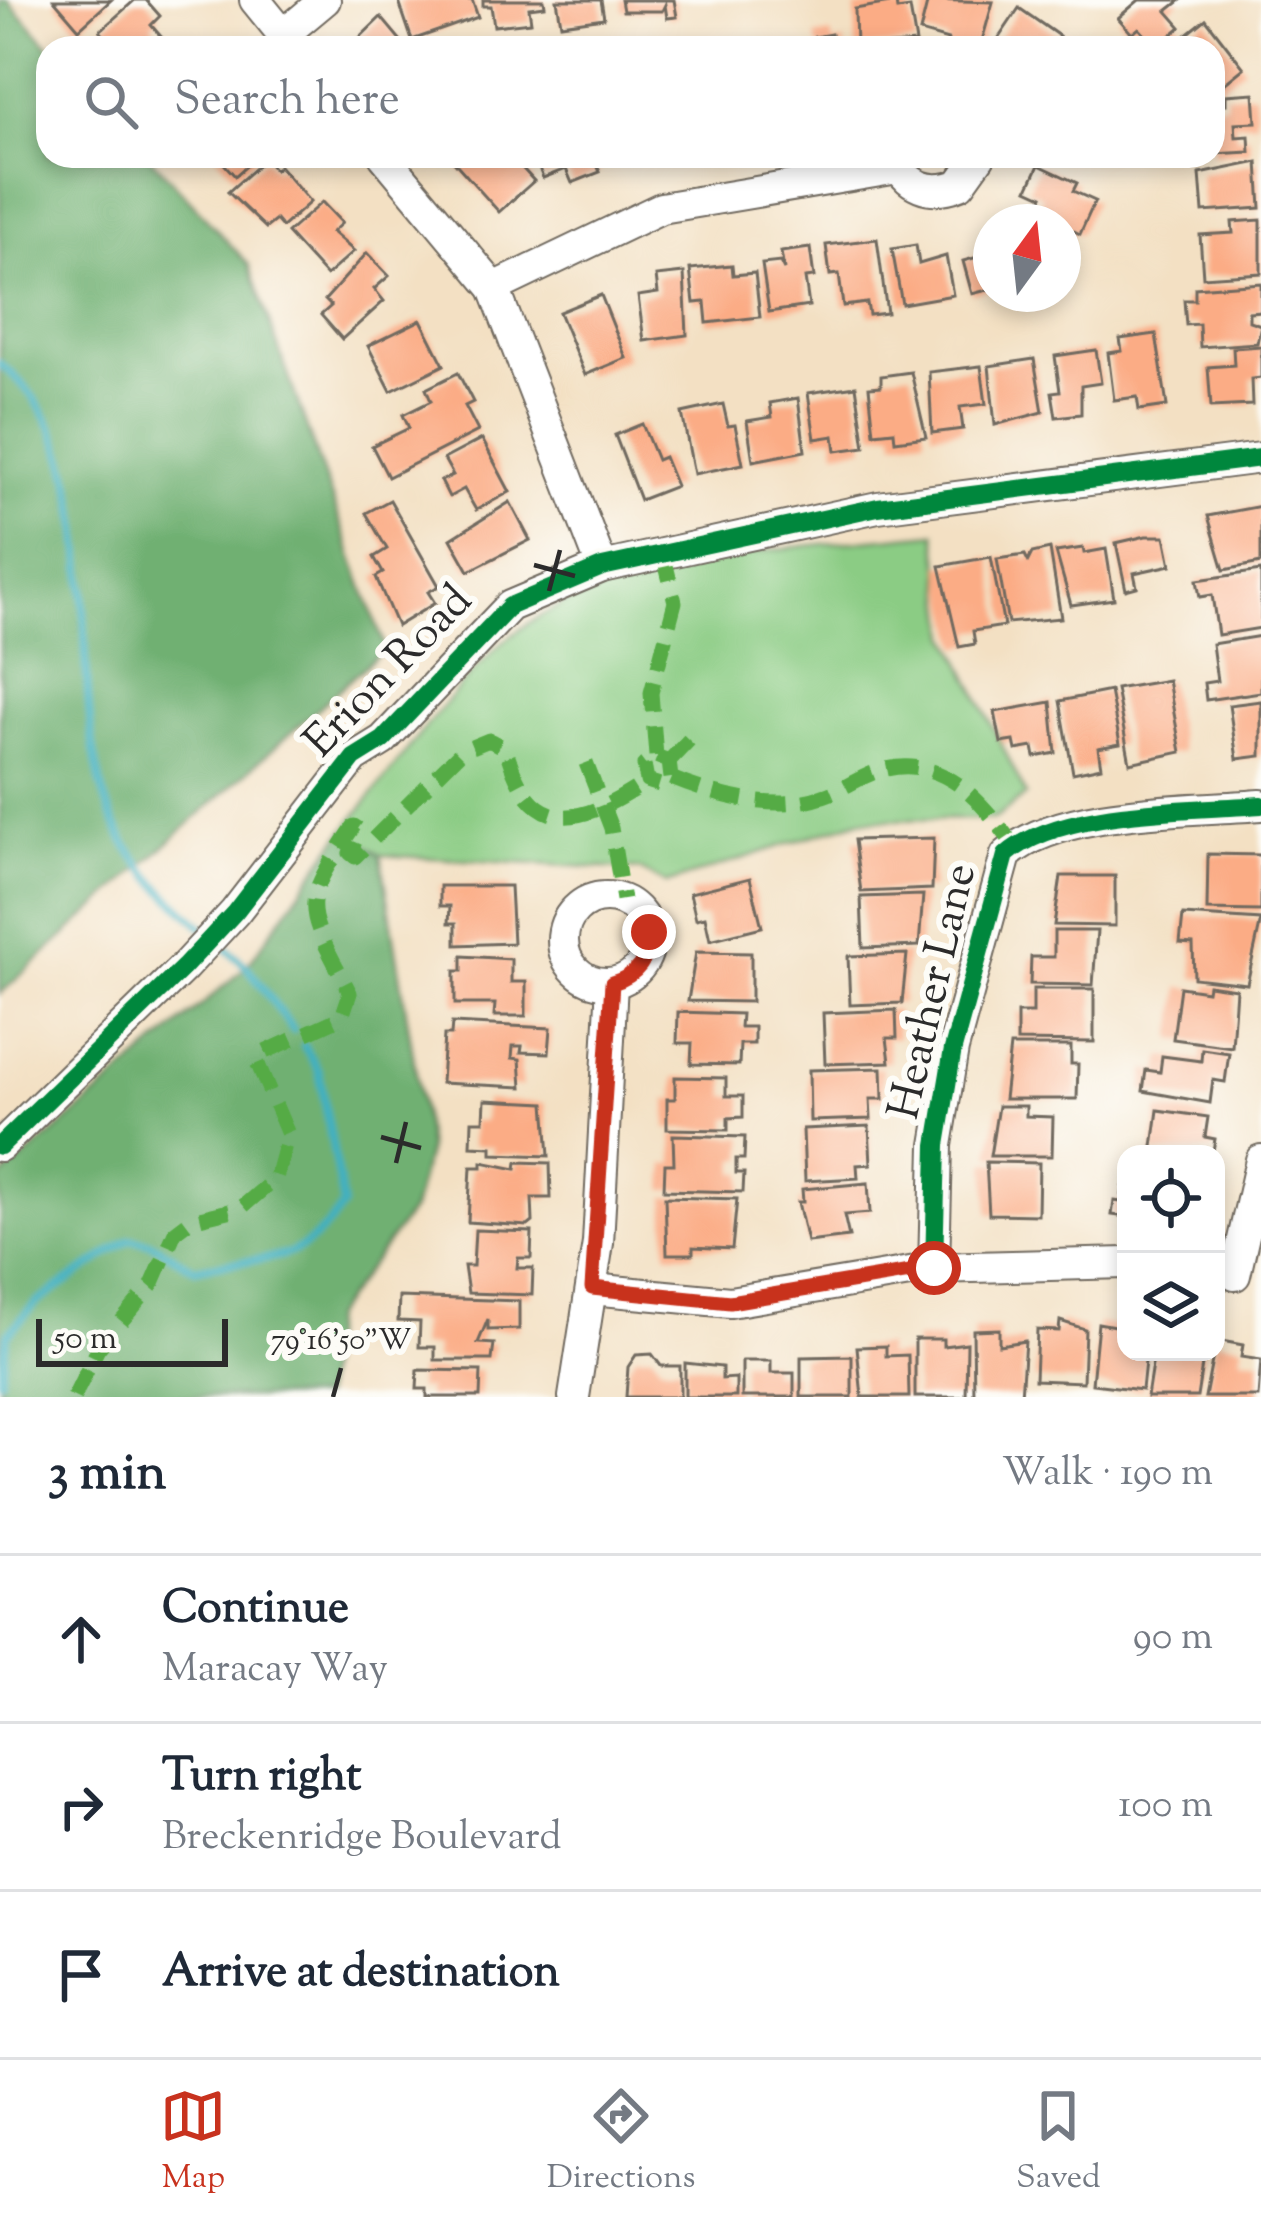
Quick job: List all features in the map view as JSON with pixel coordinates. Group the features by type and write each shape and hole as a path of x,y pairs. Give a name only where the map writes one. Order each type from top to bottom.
{"street":[{"path":"255,0 284,36"},
{"path":"294,36 325,0"},
{"path":"394,168 494,288 602,567"},
{"path":"494,288 661,208 865,168"},
{"path":"902,168 919,187 947,189 974,168"},
{"name":"Erion Road","path":"0,1171 243,919 354,758 383,740 510,606 602,567 878,508 1261,458"},
{"name":"Heather Lane","path":"934,1268 937,1145 953,1049 1006,854 1028,836 1108,818 1261,805"},
{"name":"Erion Road","path":"0,1146 191,972"},
{"path":"574,1397 592,1288 612,983"},
{"path":"1237,1276 1261,1160"},
{"path":"592,1288 730,1302 934,1268 1117,1263"}],"green space":[{"path":"0,0 8,0 40,36 36,36 36,168 160,168 249,265 385,648 0,994"},
{"path":"936,533 949,636 1026,795 995,819 860,820 666,884 639,870 381,855 344,830 458,689 498,647 540,616 590,592 706,560"},
{"path":"344,830 381,855 428,1148 412,1210 331,1318 323,1397 0,1397 0,1179 246,967"}],"building":[{"path":"54,0 111,0 79,29"},
{"path":"135,0 146,0 160,16 151,25 161,36 104,36 100,31"},
{"path":"472,0 478,17 411,36 399,2"},
{"path":"483,0 544,0 545,6 529,8 531,22 494,26 491,6 483,6"},
{"path":"557,0 601,0 604,18 561,24"},
{"path":"621,0 674,0 677,17 667,18 665,5 662,11 623,11"},
{"path":"928,0 993,2 983,36 920,32"},
{"path":"1139,0 1181,0 1167,11 1181,27 1170,36 1146,36 1139,28 1132,34 1118,18"},
{"path":"896,2 897,10 910,8 915,36 856,36 855,9"},
{"path":"1019,8 1059,36 1000,36"},
{"path":"381,17 397,36 361,36"},
{"path":"1206,19 1219,36 1185,36"},
{"path":"1225,44 1244,68 1225,83"},
{"path":"1254,93 1256,122 1235,123 1236,137 1249,136 1250,152 1225,153 1226,95"},
{"path":"1258,162 1261,208 1203,212 1200,174"},
{"path":"255,168 281,168 310,202 282,227 276,220 266,228 228,192"},
{"path":"460,168 522,168 534,181 499,212"},
{"path":"539,168 598,168 600,172 572,183 566,169 543,178"},
{"path":"1038,168 1077,183 1073,191 1095,201 1081,232 1081,204 1039,204 1043,196 1028,189"},
{"path":"322,202 342,223 332,232 354,251 326,276 287,233"},
{"path":"1261,220 1261,273 1203,277 1200,235 1233,233 1232,222"},
{"path":"877,239 887,313 869,315 867,303 843,306 839,274 830,275 826,245"},
{"path":"916,245 919,264 946,256 953,295 902,304 892,249"},
{"path":"810,248 814,277 805,278 809,306 769,312 762,264 780,262 784,270 781,252"},
{"path":"367,253 389,276 374,289 384,301 342,339 321,315 331,306 325,300"},
{"path":"973,258 973,294 972,294 963,261"},
{"path":"732,265 733,275 755,273 760,317 707,323 705,302 694,303 690,269"},
{"path":"684,273 687,335 644,341 638,296 658,293 656,276"},
{"path":"1261,283 1261,311 1249,312 1249,321 1261,325 1257,343 1200,347 1199,324 1186,325 1184,300 1195,300 1195,288"},
{"path":"601,295 626,358 585,375 559,312"},
{"path":"421,320 444,365 391,391 368,346"},
{"path":"1156,334 1167,406 1139,410 1137,397 1114,400 1108,353 1122,351 1120,339"},
{"path":"1261,346 1261,378 1251,379 1252,405 1211,407 1208,367 1234,365 1233,348"},
{"path":"1096,350 1101,383 1081,386 1081,414 1056,417 1052,392 1060,391 1055,356"},
{"path":"1034,359 1043,412 995,425 989,366"},
{"path":"981,366 986,404 960,407 963,429 932,433 929,372"},
{"path":"911,372 926,437 895,441 894,431 874,433 869,387 881,386 881,376"},
{"path":"458,373 473,402 465,406 478,431 388,477 372,446 409,428 403,415 431,401 426,389"},
{"path":"856,386 865,447 836,451 834,436 815,439 808,393"},
{"path":"798,398 805,451 753,461 747,421 772,417 770,403"},
{"path":"723,404 728,426 735,425 743,464 694,474 682,413"},
{"path":"642,424 657,460 664,457 676,486 640,500 615,435"},
{"path":"482,439 510,492 476,510 464,489 449,497 441,481 453,475 444,459"},
{"path":"390,500 439,586 428,592 435,603 397,626 376,577 383,573 374,557 387,549 366,513"},
{"path":"510,502 530,540 469,571 451,539"},
{"path":"1261,506 1261,563 1224,570 1208,516"},
{"path":"1165,536 1171,565 1134,573 1137,587 1126,590 1116,543"},
{"path":"1083,548 1084,553 1106,549 1114,599 1071,605 1056,552"},
{"path":"1050,549 1061,618 1008,623 997,559 1025,555 1028,561 1032,553"},
{"path":"991,557 1004,626 973,631 975,644 959,647 940,566"},
{"path":"1261,571 1261,628 1218,635 1212,595 1200,597 1197,580"},
{"path":"1261,636 1261,692 1206,700 1204,683 1217,681 1212,644"},
{"path":"1168,680 1181,752 1130,763 1116,689"},
{"path":"1110,691 1120,744 1098,748 1101,767 1073,773 1060,701"},
{"path":"1261,701 1261,756 1237,759 1229,705"},
{"path":"1051,702 1056,753 1035,757 1033,747 1016,750 1014,741 1001,743 995,712"},
{"path":"934,838 932,889 861,892 854,840"},
{"path":"1208,854 1261,855 1261,911 1207,910"},
{"path":"1061,876 1115,876 1115,926 1054,925"},
{"path":"750,878 762,927 710,940 705,917 696,919 690,893"},
{"path":"440,886 510,886 513,943 456,945 456,923 449,923 450,906 440,906"},
{"path":"923,895 919,946 863,948 861,897"},
{"path":"1183,915 1261,920 1247,984 1194,978 1193,944 1180,943"},
{"path":"1054,931 1097,931 1093,985 1030,984 1031,957 1054,957"},
{"path":"696,952 751,953 751,1002 688,1001"},
{"path":"907,954 902,1003 850,1005 848,956"},
{"path":"462,956 511,959 511,982 526,982 526,1016 494,1016 495,1004 455,1004 455,971 462,971"},
{"path":"1208,985 1236,989 1232,1047 1173,1039 1180,987 1207,991"},
{"path":"1033,989 1094,989 1094,1042 1017,1041 1017,1013 1033,1013"},
{"path":"896,1010 897,1038 887,1038 890,1062 825,1064 823,1013"},
{"path":"678,1012 741,1014 740,1027 754,1027 754,1044 740,1044 739,1065 691,1064 692,1043 677,1043"},
{"path":"452,1023 551,1028 549,1053 521,1052 522,1046 513,1046 512,1058 520,1059 522,1087 441,1083 444,1035 451,1035"},
{"path":"1010,1046 1071,1046 1071,1064 1078,1064 1077,1099 1004,1099"},
{"path":"1202,1049 1229,1053 1225,1082 1213,1080 1210,1103 1143,1091 1146,1070 1160,1072 1162,1056 1201,1061"},
{"path":"882,1068 883,1099 870,1099 871,1119 810,1121 809,1070"},
{"path":"675,1077 726,1078 726,1096 743,1096 743,1117 728,1118 728,1130 667,1129 667,1099 675,1099"},
{"path":"485,1100 545,1103 549,1156 492,1154 492,1147 471,1146 472,1121 484,1121"},
{"path":"998,1106 1026,1106 1026,1116 1053,1117 1052,1156 990,1156"},
{"path":"1158,1110 1208,1117 1205,1137 1215,1139 1214,1145 1153,1145"},
{"path":"869,1126 871,1164 857,1165 858,1178 805,1181 803,1129"},
{"path":"673,1135 745,1137 744,1159 736,1159 736,1173 744,1173 743,1192 664,1190 665,1164 674,1164"},
{"path":"482,1162 516,1169 517,1162 550,1163 551,1198 532,1198 533,1222 528,1226 468,1222 471,1167 482,1167"},
{"path":"986,1162 1039,1163 1038,1215 989,1214"},
{"path":"868,1183 870,1213 844,1215 849,1237 807,1242 798,1202 803,1202 802,1189"},
{"path":"665,1197 737,1199 732,1249 693,1247 693,1254 667,1254"},
{"path":"475,1230 532,1232 531,1258 518,1258 517,1268 533,1268 532,1295 468,1293 464,1266 473,1266"},
{"path":"399,1297 519,1301 519,1329 488,1330 488,1319 478,1343 494,1344 492,1360 435,1360 435,1347 419,1347 420,1322 398,1321"},
{"path":"1060,1321 1085,1329 1083,1382 1035,1380 1037,1330 1059,1331"},
{"path":"1098,1323 1117,1326 1117,1361 1145,1361 1142,1390 1092,1384"},
{"path":"999,1329 999,1345 1025,1341 1021,1396 974,1397 973,1330"},
{"path":"915,1339 943,1339 943,1346 967,1343 966,1397 915,1397"},
{"path":"1225,1342 1243,1345 1241,1357 1261,1360 1258,1397 1205,1397 1212,1361 1225,1361"},
{"path":"886,1346 886,1356 908,1355 909,1397 862,1397 857,1347"},
{"path":"652,1354 661,1366 680,1366 680,1397 626,1397 628,1367 636,1355"},
{"path":"852,1356 852,1397 801,1397 801,1357"},
{"path":"742,1361 771,1361 771,1373 794,1373 794,1397 742,1397"},
{"path":"1153,1361 1203,1361 1197,1397 1147,1397"},
{"path":"685,1363 722,1367 722,1379 736,1378 736,1397 685,1397"},
{"path":"418,1370 481,1371 480,1397 427,1397 427,1389 417,1389"}],"waterway":[{"path":"0,364 40,406 64,459 77,518 89,711 98,772 116,826 144,870 206,930"},
{"path":"217,940 249,969 293,1030"},
{"path":"0,1379 7,1335 36,1303 130,1239 151,1243 195,1269 294,1251 326,1227 343,1206 319,1071 304,1046"}],"marked path":[{"path":"656,756 651,693 675,602 663,553"},
{"path":"74,1397 98,1349 152,1285 175,1232 191,1220 241,1208 276,1178 288,1134 257,1062 265,1052 342,1017 350,993 316,923 314,908 323,875 354,826 360,830 350,853 355,857 462,751 489,740 506,749 530,799 562,816 601,807 647,781"},
{"path":"669,761 689,740"},
{"path":"671,778 669,761 656,756 644,765 647,781 660,785 671,778 766,803 823,796 882,770 925,769 960,786 1015,847"},
{"path":"586,763 611,828 623,900"}],"cycle path":[{"path":"0,1146 184,967 235,912 354,758 383,740 510,606 602,567 878,507 1261,458"},
{"path":"934,1268 937,1145 953,1049 1006,855 1030,839 1092,820 1261,805"}],"route":[{"path":"649,932 645,960 625,980 612,983 592,1288 730,1302 804,1286 934,1268"}]}
